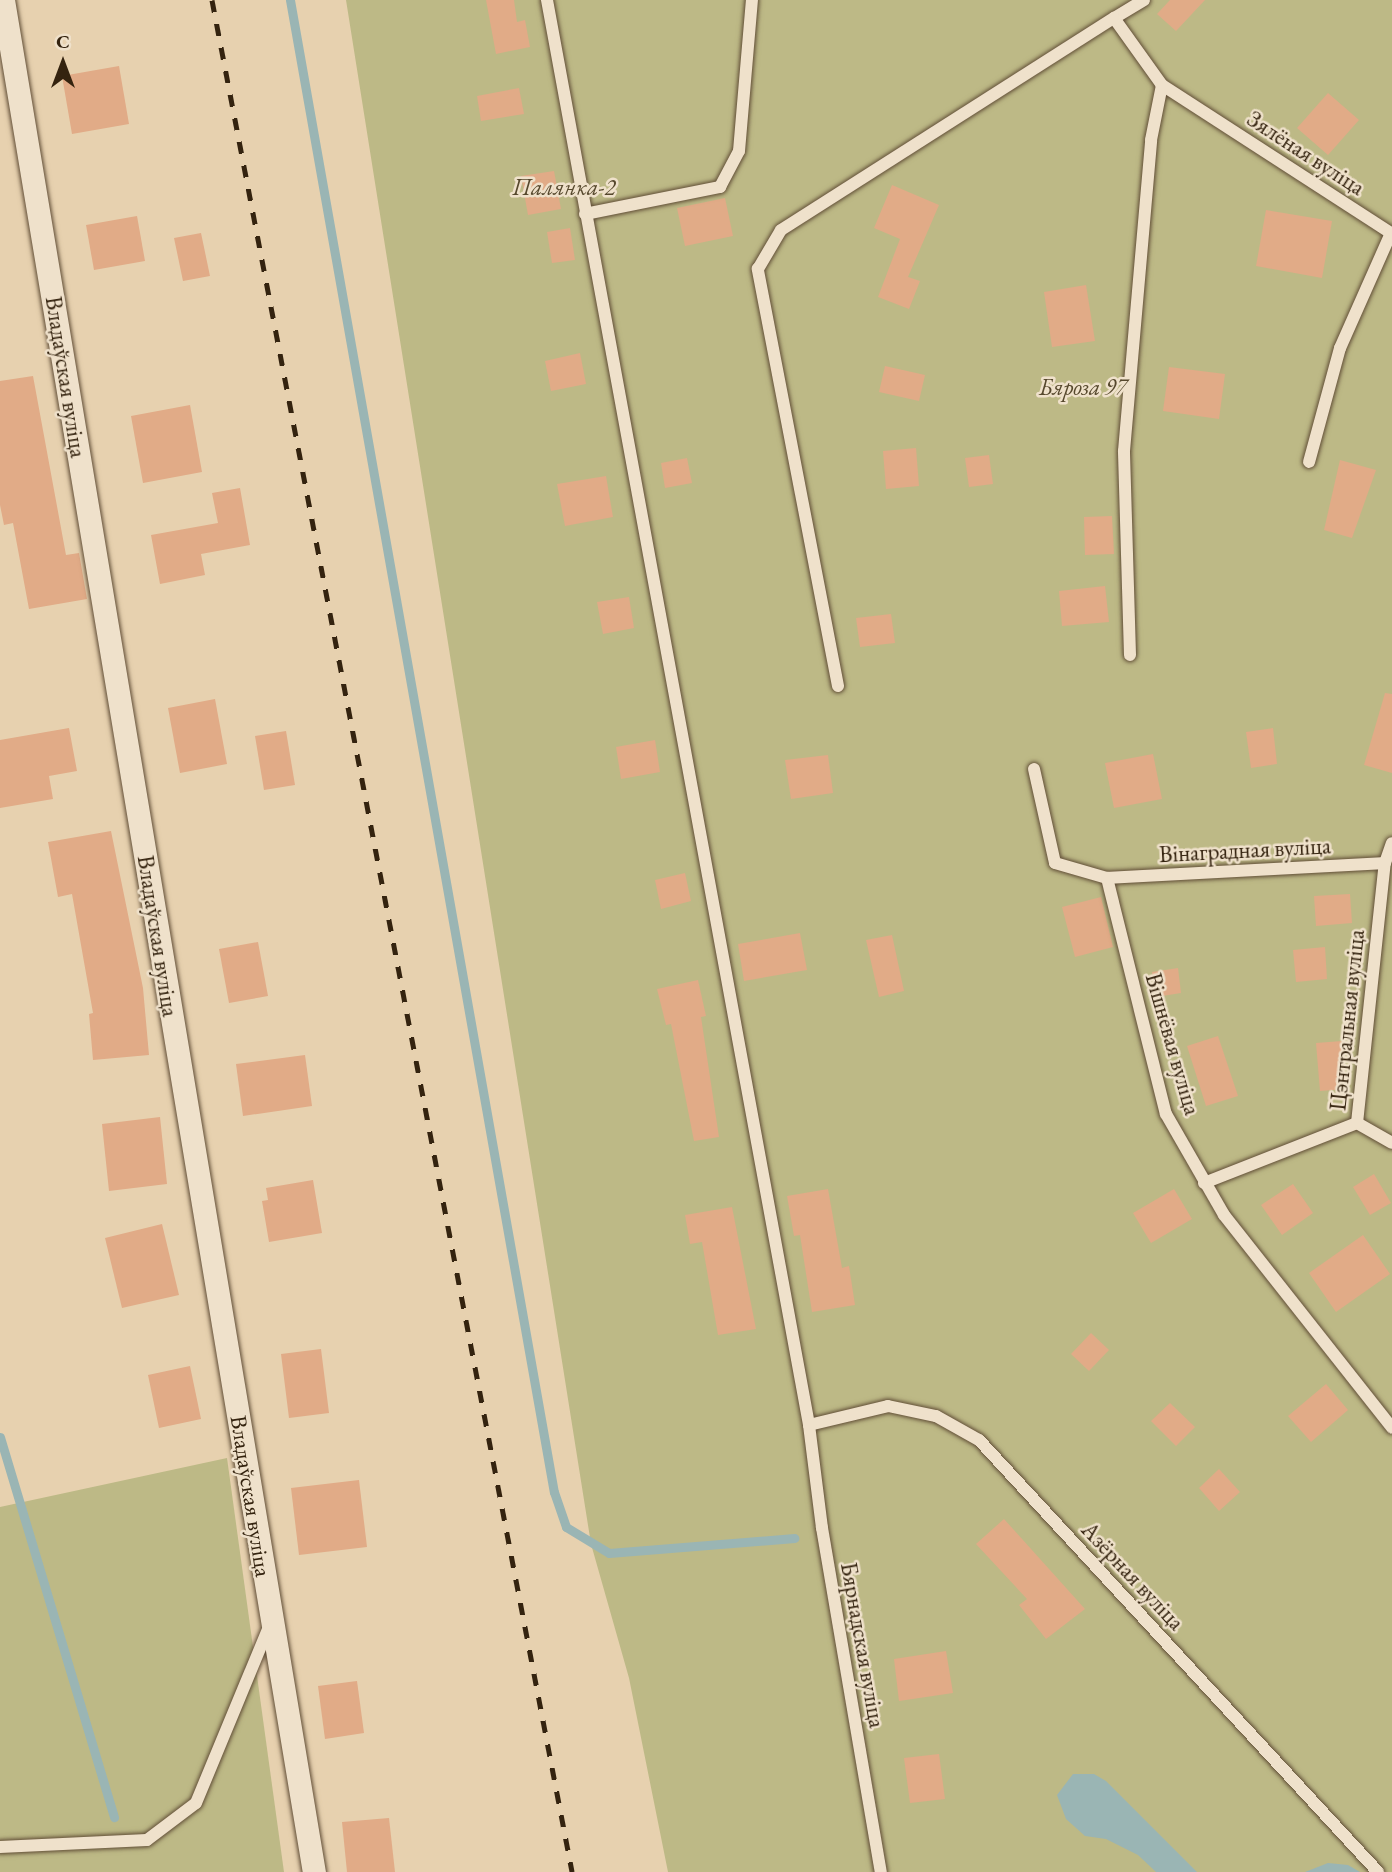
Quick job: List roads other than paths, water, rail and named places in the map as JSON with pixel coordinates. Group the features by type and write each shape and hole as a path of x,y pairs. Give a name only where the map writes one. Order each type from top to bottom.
{"street":[{"name":"Владаўская вуліца","path":"4,0 314,1872"}],"lane":[{"name":"Бярнадская вуліца","path":"547,0 809,1425 822,1528 881,1872"},
{"path":"585,214 720,187 738,151 752,0"},
{"path":"838,687 758,269 781,230 1144,0"},
{"name":"Зялёная вуліца","path":"1114,18 1162,85 1391,232 1340,348 1309,462"},
{"path":"1130,655 1124,451 1151,141 1162,85"},
{"path":"1034,769 1055,863 1107,878"},
{"name":"Цэнтральная вуліца","path":"1204,1183 1357,1123 1385,863 1392,843"},
{"name":"Вінаградная вуліца","path":"1107,878 1385,863"},
{"name":"Вішнёвая вуліца","path":"1107,878 1166,1114 1224,1215 1392,1428"},
{"path":"1357,1123 1392,1143"},
{"name":"Азёрная вуліца","path":"809,1425 888,1406 936,1416 978,1440 1378,1872"},
{"path":"0,1847 148,1840 196,1803 271,1620"}],"water":[{"path":"1073,1774 1094,1774 1106,1781 1197,1872 1156,1872 1138,1855 1106,1839 1085,1836 1066,1819 1057,1795"},
{"path":"1328,1863 1348,1865 1360,1872 1305,1872"}],"waterway":[{"path":"290,0 554,1492 566,1527 609,1553 794,1538"},
{"path":"0,1437 114,1817"}],"railway":[{"path":"212,0 572,1872"}],"park label":[{"name":"Палянка-2","path":"564,187"},
{"name":"Бяроза 97","path":"1083,387"}]}
